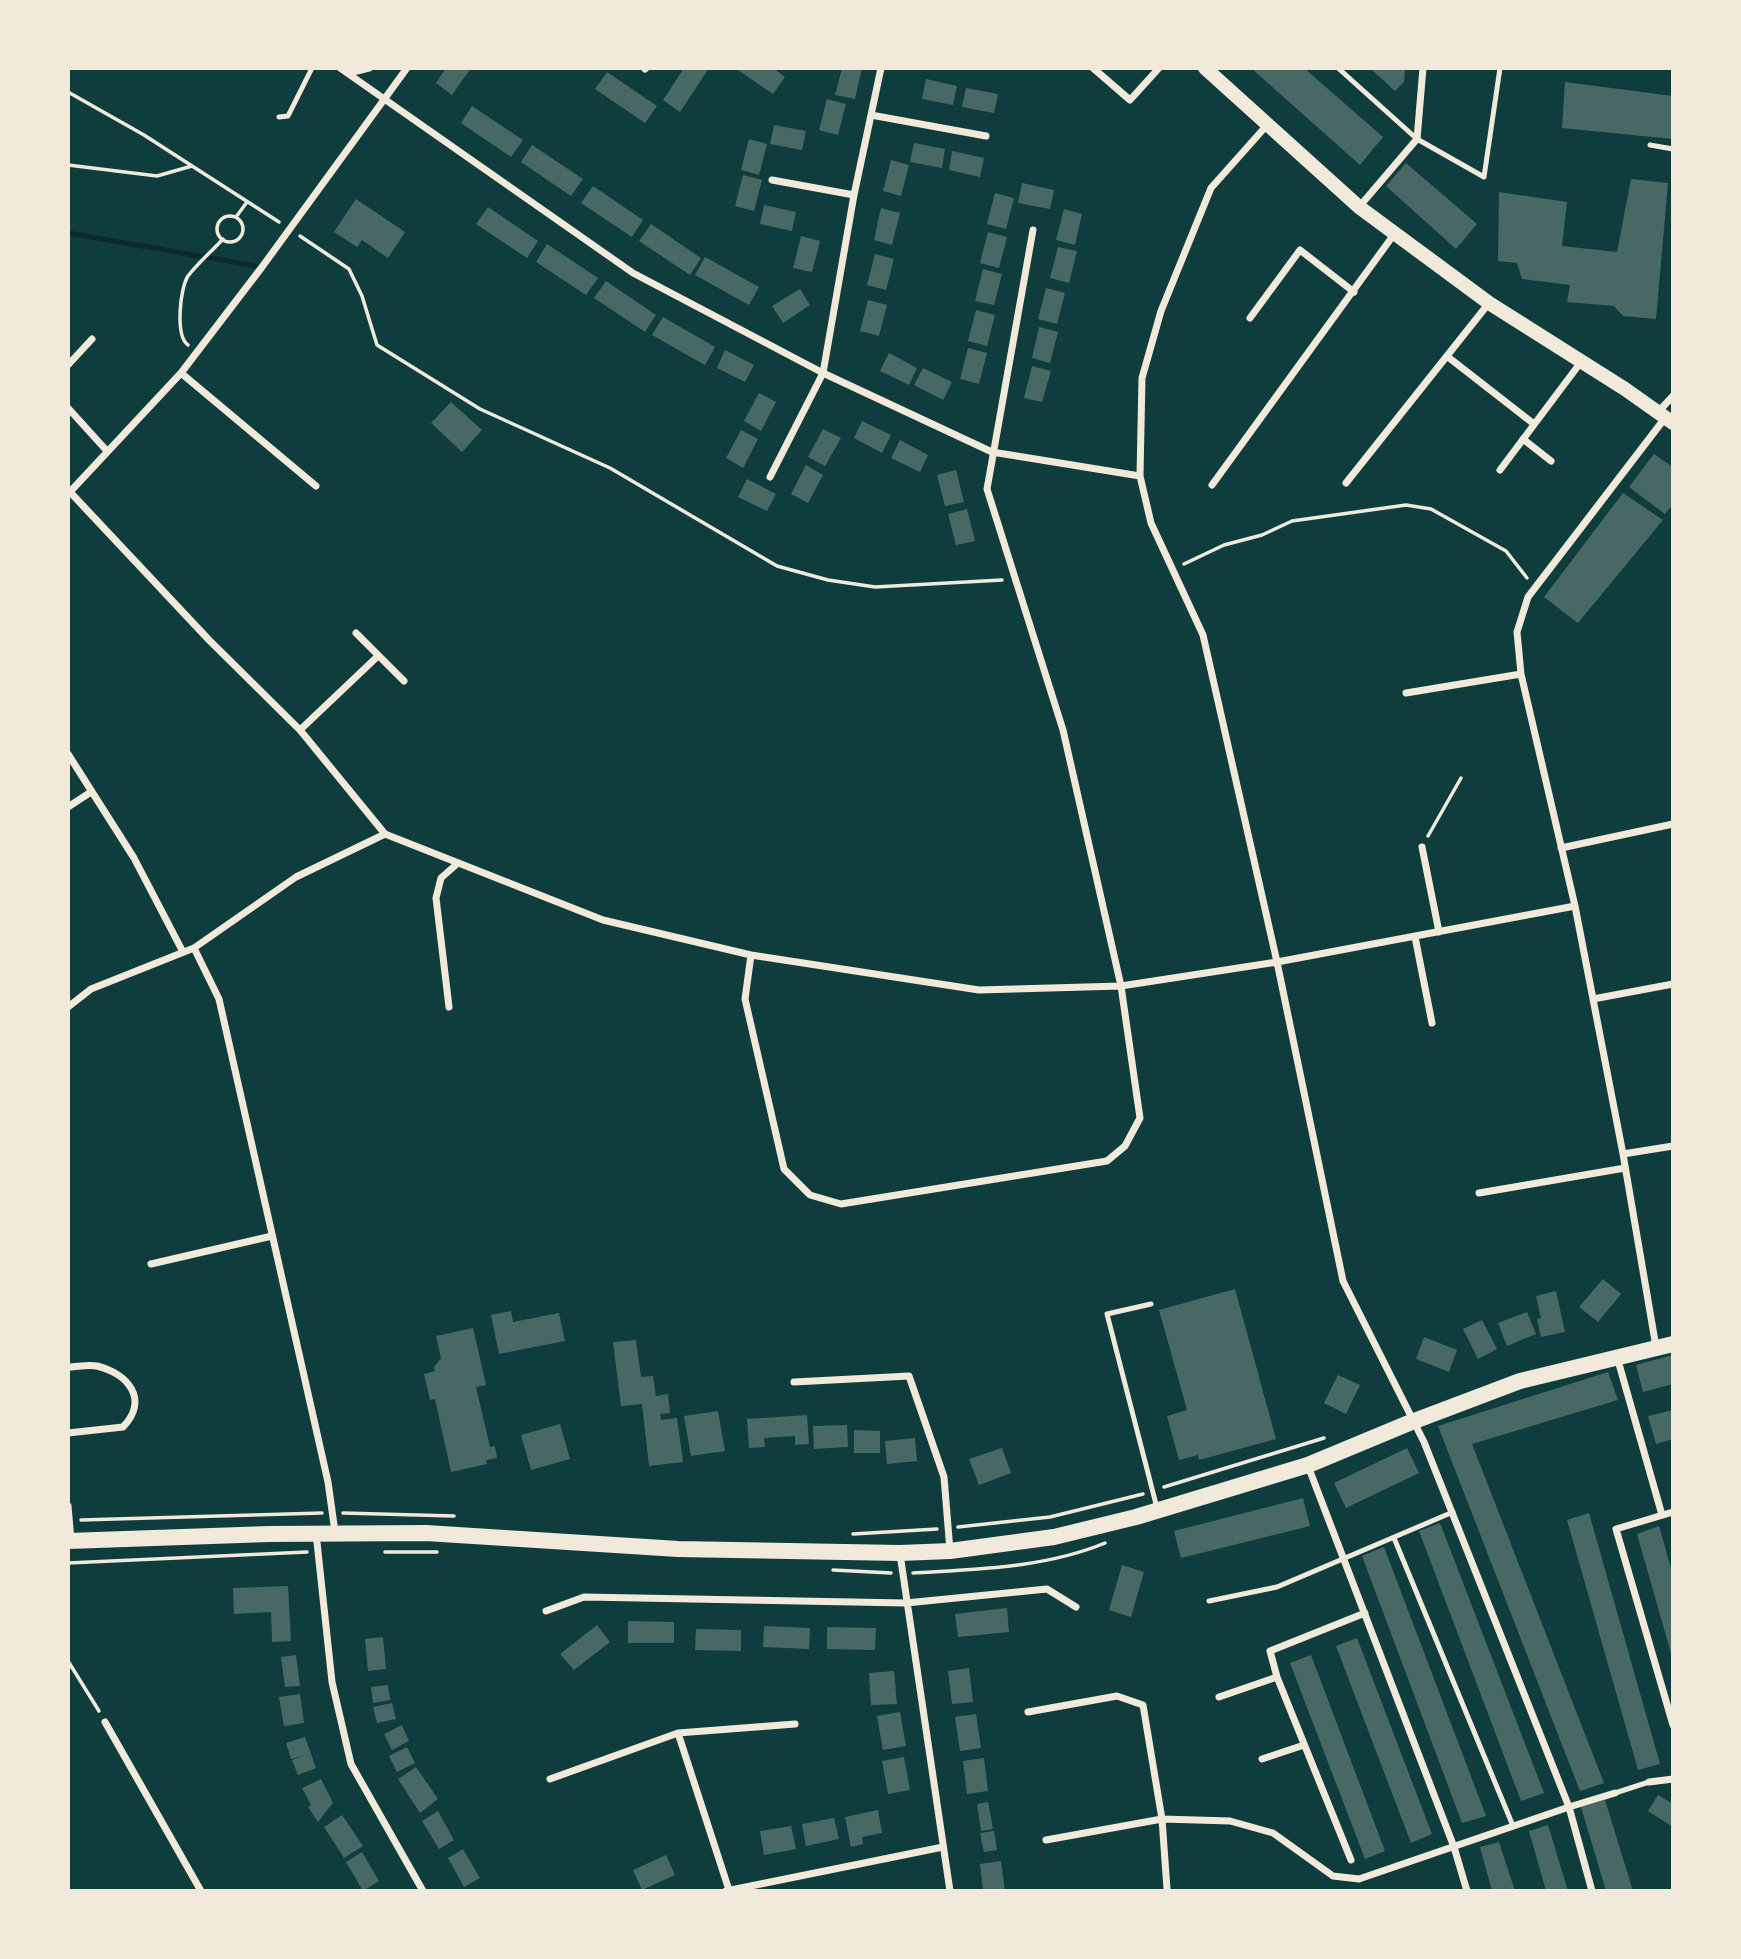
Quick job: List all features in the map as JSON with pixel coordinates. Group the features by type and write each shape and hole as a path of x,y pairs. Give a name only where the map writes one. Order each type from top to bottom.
{"main road":[{"path":"1205,68 1359,207 1489,303 1665,417"},
{"path":"69,1541 335,1533 460,1534 678,1549 900,1553 950,1550 1054,1537 1158,1510 1308,1465 1520,1381 1673,1344"}],"street":[{"path":"340,68 634,273 823,373 992,452 1140,476"},
{"path":"349,72 369,68"},
{"path":"407,68 198,352 69,493 209,640 300,730 385,834 603,920 751,956 979,990 1121,986 1277,962 1575,906"},
{"path":"770,477 823,373 854,195 881,68"},
{"path":"1093,68 1130,100 1159,68"},
{"path":"1359,207 1417,139 1423,68"},
{"path":"871,115 986,136"},
{"path":"1269,124 1211,188 1161,311 1142,378 1140,476 1151,523 1203,635 1277,962 1343,1281 1416,1421 1569,1807 1592,1891"},
{"path":"772,180 854,195"},
{"path":"751,956 745,999 785,1169 810,1195 841,1204 1107,1161 1125,1146 1140,1118 1121,986 1063,730 987,489 1032,230"},
{"path":"1212,485 1395,233"},
{"path":"1250,318 1300,250 1354,292"},
{"path":"1346,483 1489,303"},
{"path":"68,365 92,339"},
{"path":"1448,357 1534,424"},
{"path":"1500,470 1581,361"},
{"path":"181,373 316,486"},
{"path":"1656,1347 1623,1154 1575,906 1521,674 1517,632 1528,597 1665,417 1673,396"},
{"path":"68,408 107,451"},
{"path":"1523,439 1551,461"},
{"path":"356,633 404,681"},
{"path":"300,730 378,656"},
{"path":"1406,693 1521,674"},
{"path":"68,754 134,859 183,952"},
{"path":"68,807 91,792"},
{"path":"1561,848 1673,824"},
{"path":"68,1007 91,989 194,948 296,877 385,834"},
{"path":"1422,847 1439,932"},
{"path":"449,1007 436,898 441,878 458,863"},
{"path":"1415,937 1432,1023"},
{"path":"194,948 219,999 334,1512 335,1533"},
{"path":"1593,999 1673,984"},
{"path":"1623,1154 1673,1146"},
{"path":"1479,1193 1625,1168"},
{"path":"150,1264 272,1236"},
{"path":"1617,1357 1662,1515"},
{"path":"68,1367 95,1366 117,1375 128,1384 136,1401 135,1412 123,1427 68,1433"},
{"path":"794,1382 909,1376 944,1477 950,1550"},
{"path":"1308,1465 1454,1847 1467,1891"},
{"path":"68,1506 69,1541"},
{"path":"1673,1512 1616,1530 1673,1726"},
{"path":"316,1534 332,1682 351,1764 423,1891"},
{"path":"900,1553 950,1891"},
{"path":"546,1611 584,1597 906,1603 1046,1589 1076,1607"},
{"path":"1351,1860 1277,1677 1270,1651 1364,1614"},
{"path":"1219,1698 1277,1677"},
{"path":"1028,1712 1117,1696 1143,1705 1162,1819 1167,1889"},
{"path":"105,1722 201,1891"},
{"path":"550,1779 678,1733 795,1724"},
{"path":"678,1733 728,1890 943,1847"},
{"path":"1262,1759 1304,1745"},
{"path":"1649,1782 1673,1779"},
{"path":"1046,1840 1162,1819 1230,1821 1273,1833 1333,1876 1359,1880 1615,1793"}],"lane":[{"path":"288,116 312,68"},
{"path":"1338,68 1417,139 1484,177 1500,68"},
{"path":"279,117 288,116"},
{"path":"288,116 293,124"},
{"path":"1650,145 1673,149"},
{"path":"1151,1304 1107,1314 1158,1510"},
{"path":"1209,1601 1277,1587 1452,1512"},
{"path":"1394,1538 1513,1826"},
{"path":"1615,1793 1649,1782"}],"path":[{"path":"68,92 144,135 349,270 362,296 377,345 480,409 610,468 777,566 828,580 875,587 1015,579"},
{"path":"68,165 157,176 192,166"},
{"path":"236,217 247,202"},
{"path":"228,216 236,217 243,227 242,235 231,242 223,239 218,232 218,223 228,216"},
{"path":"198,352 183,342 179,326 186,279 223,239"},
{"path":"1172,569 1224,545 1262,535 1292,521 1406,505 1431,509 1506,551 1535,587"},
{"path":"1422,847 1461,778"},
{"path":"846,1534 949,1528 1050,1517 1152,1491 1331,1436"},
{"path":"69,1521 334,1512 464,1517"},
{"path":"68,1661 105,1722"}],"building":[{"path":"446,68 471,68 452,95 436,83"},
{"path":"684,68 709,68 680,112 663,100"},
{"path":"735,68 773,68 785,77 773,94"},
{"path":"842,68 862,68 855,99 835,95"},
{"path":"1251,68 1304,68 1383,137 1360,165"},
{"path":"1370,68 1405,68 1404,82 1395,91"},
{"path":"607,72 657,106 645,123 595,89"},
{"path":"926,79 957,86 953,105 922,99"},
{"path":"1565,82 1673,96 1673,139 1562,128"},
{"path":"966,88 998,94 994,113 962,107"},
{"path":"827,99 846,104 838,135 819,130"},
{"path":"472,106 523,140 511,157 461,123"},
{"path":"774,125 806,131 802,150 770,144"},
{"path":"749,139 767,144 759,175 741,170"},
{"path":"914,143 945,149 942,168 910,162"},
{"path":"532,145 583,179 571,196 521,162"},
{"path":"952,151 984,158 980,177 949,170"},
{"path":"891,160 909,165 901,196 883,191"},
{"path":"1406,163 1477,224 1456,249 1386,186"},
{"path":"743,175 762,180 754,211 735,206"},
{"path":"1631,179 1668,183 1656,319 1623,316 1614,306 1567,302 1570,285 1522,279 1517,263 1498,261 1499,192 1567,202 1562,246 1617,252"},
{"path":"1022,183 1054,190 1050,209 1018,203"},
{"path":"593,186 643,220 632,237 581,203"},
{"path":"995,193 1014,198 1006,229 987,224"},
{"path":"356,199 405,232 388,258 362,240 357,247 334,232"},
{"path":"764,205 796,212 792,231 760,224"},
{"path":"488,207 538,241 527,258 476,224"},
{"path":"881,208 900,213 892,245 874,240"},
{"path":"1064,209 1082,214 1075,245 1056,240"},
{"path":"651,224 701,258 690,275 639,241"},
{"path":"988,232 1007,237 999,268 980,263"},
{"path":"801,236 820,241 812,272 793,268"},
{"path":"547,244 598,278 586,295 536,262"},
{"path":"1058,247 1077,251 1069,283 1050,278"},
{"path":"875,254 894,259 886,290 867,285"},
{"path":"705,257 759,287 749,305 695,275"},
{"path":"983,269 1002,274 994,305 975,301"},
{"path":"606,281 656,315 645,332 594,298"},
{"path":"1046,288 1065,293 1057,324 1038,319"},
{"path":"800,289 810,305 783,323 772,306"},
{"path":"868,300 887,305 879,336 860,331"},
{"path":"976,310 995,315 987,346 968,341"},
{"path":"663,317 715,347 705,365 652,335"},
{"path":"1039,327 1058,332 1050,363 1032,358"},
{"path":"968,348 987,353 979,384 960,379"},
{"path":"725,350 754,365 745,382 717,368"},
{"path":"889,353 917,368 909,385 880,371"},
{"path":"1032,366 1051,371 1042,402 1024,398"},
{"path":"923,368 952,382 943,400 914,385"},
{"path":"759,393 776,402 761,431 744,421"},
{"path":"451,402 482,430 462,452 431,423"},
{"path":"862,421 891,435 882,453 854,438"},
{"path":"823,429 841,438 825,466 808,457"},
{"path":"741,430 758,439 743,468 726,458"},
{"path":"900,440 928,455 920,472 891,458"},
{"path":"1654,454 1673,467 1673,504 1665,514 1629,487"},
{"path":"806,465 823,475 808,503 791,494"},
{"path":"956,470 964,502 945,506 937,475"},
{"path":"747,479 776,494 767,511 738,497"},
{"path":"1623,493 1663,520 1578,623 1544,597"},
{"path":"967,509 975,541 956,545 948,514"},
{"path":"1603,1279 1621,1294 1598,1322 1579,1307"},
{"path":"1235,1289 1276,1439 1199,1460 1198,1455 1179,1460 1167,1416 1187,1410 1159,1310"},
{"path":"1556,1291 1565,1332 1541,1337 1537,1319 1541,1318 1536,1296"},
{"path":"511,1311 513,1322 559,1313 565,1341 499,1354 491,1315"},
{"path":"1527,1312 1536,1334 1507,1346 1498,1323"},
{"path":"1482,1320 1497,1349 1478,1359 1463,1329"},
{"path":"473,1328 486,1385 476,1387 490,1447 495,1446 497,1458 486,1460 487,1464 451,1472 435,1399 430,1400 424,1374 435,1371 434,1367 441,1358 436,1336"},
{"path":"1424,1337 1457,1350 1449,1372 1416,1359"},
{"path":"636,1340 641,1377 653,1376 656,1396 668,1394 670,1413 660,1414 661,1420 677,1418 683,1462 649,1466 642,1404 621,1406 613,1342"},
{"path":"1673,1355 1673,1384 1643,1392 1636,1365"},
{"path":"1608,1372 1618,1400 1472,1444 1604,1783 1580,1791 1438,1426"},
{"path":"1338,1375 1360,1385 1346,1414 1324,1403"},
{"path":"1673,1410 1673,1439 1656,1444 1648,1416"},
{"path":"718,1411 725,1451 691,1456 684,1416"},
{"path":"807,1415 809,1444 795,1445 795,1436 764,1438 765,1447 749,1448 747,1419"},
{"path":"560,1424 570,1459 531,1470 521,1435"},
{"path":"847,1425 848,1447 814,1449 813,1426"},
{"path":"854,1430 880,1431 880,1453 854,1453"},
{"path":"915,1438 917,1461 887,1464 885,1441"},
{"path":"1002,1448 1011,1473 979,1485 969,1459"},
{"path":"1407,1448 1419,1473 1346,1508 1334,1483"},
{"path":"1303,1498 1310,1526 1181,1558 1174,1531"},
{"path":"1589,1513 1660,1764 1638,1770 1567,1520"},
{"path":"1440,1523 1544,1793 1521,1801 1419,1531"},
{"path":"1659,1526 1673,1575 1672,1657 1637,1534"},
{"path":"1384,1547 1486,1816 1462,1823 1362,1556"},
{"path":"1122,1565 1144,1572 1131,1617 1109,1610"},
{"path":"288,1586 291,1641 272,1642 271,1612 234,1614 233,1588"},
{"path":"1007,1608 1009,1632 958,1637 955,1614"},
{"path":"628,1621 674,1622 674,1643 628,1643"},
{"path":"597,1625 610,1642 574,1670 560,1654"},
{"path":"764,1626 810,1628 809,1649 763,1647"},
{"path":"827,1627 876,1628 875,1650 827,1649"},
{"path":"696,1629 741,1630 741,1651 695,1650"},
{"path":"383,1637 386,1669 368,1671 365,1639"},
{"path":"1357,1638 1432,1834 1411,1843 1336,1646"},
{"path":"296,1655 300,1686 285,1687 281,1657"},
{"path":"1311,1655 1385,1851 1365,1859 1290,1663"},
{"path":"969,1668 973,1702 952,1704 948,1671"},
{"path":"894,1671 897,1704 871,1705 869,1673"},
{"path":"388,1685 390,1700 373,1703 371,1687"},
{"path":"300,1694 304,1723 284,1726 279,1697"},
{"path":"392,1703 396,1719 377,1723 373,1707"},
{"path":"900,1712 906,1746 883,1750 877,1716"},
{"path":"976,1714 981,1748 960,1751 955,1717"},
{"path":"402,1725 409,1741 392,1750 384,1734"},
{"path":"305,1737 316,1768 298,1775 292,1760 302,1756 291,1759 286,1743"},
{"path":"407,1747 415,1763 397,1772 389,1756"},
{"path":"904,1757 910,1790 888,1794 882,1761"},
{"path":"984,1758 988,1791 967,1794 963,1761"},
{"path":"416,1767 438,1799 420,1813 398,1779"},
{"path":"321,1779 333,1803 318,1822 308,1807 311,1805 302,1788"},
{"path":"1658,1795 1673,1804 1673,1827 1648,1811"},
{"path":"1605,1800 1633,1891 1606,1891 1581,1807"},
{"path":"988,1802 993,1829 981,1831 977,1804"},
{"path":"878,1810 882,1833 862,1837 863,1844 851,1847 845,1817"},
{"path":"438,1811 454,1840 439,1849 422,1821"},
{"path":"342,1815 363,1846 344,1858 324,1827"},
{"path":"834,1818 839,1839 806,1846 802,1824"},
{"path":"1548,1825 1568,1891 1546,1891 1529,1831"},
{"path":"791,1826 796,1849 764,1855 760,1831"},
{"path":"994,1831 997,1850 984,1852 980,1833"},
{"path":"1499,1842 1515,1891 1492,1891 1480,1847"},
{"path":"463,1849 480,1878 464,1887 448,1858"},
{"path":"362,1852 379,1881 363,1891 346,1862"},
{"path":"666,1855 675,1875 642,1890 633,1870"},
{"path":"1001,1861 1005,1891 983,1891 980,1864"}],"waterway":[{"path":"68,233 262,267"}]}
